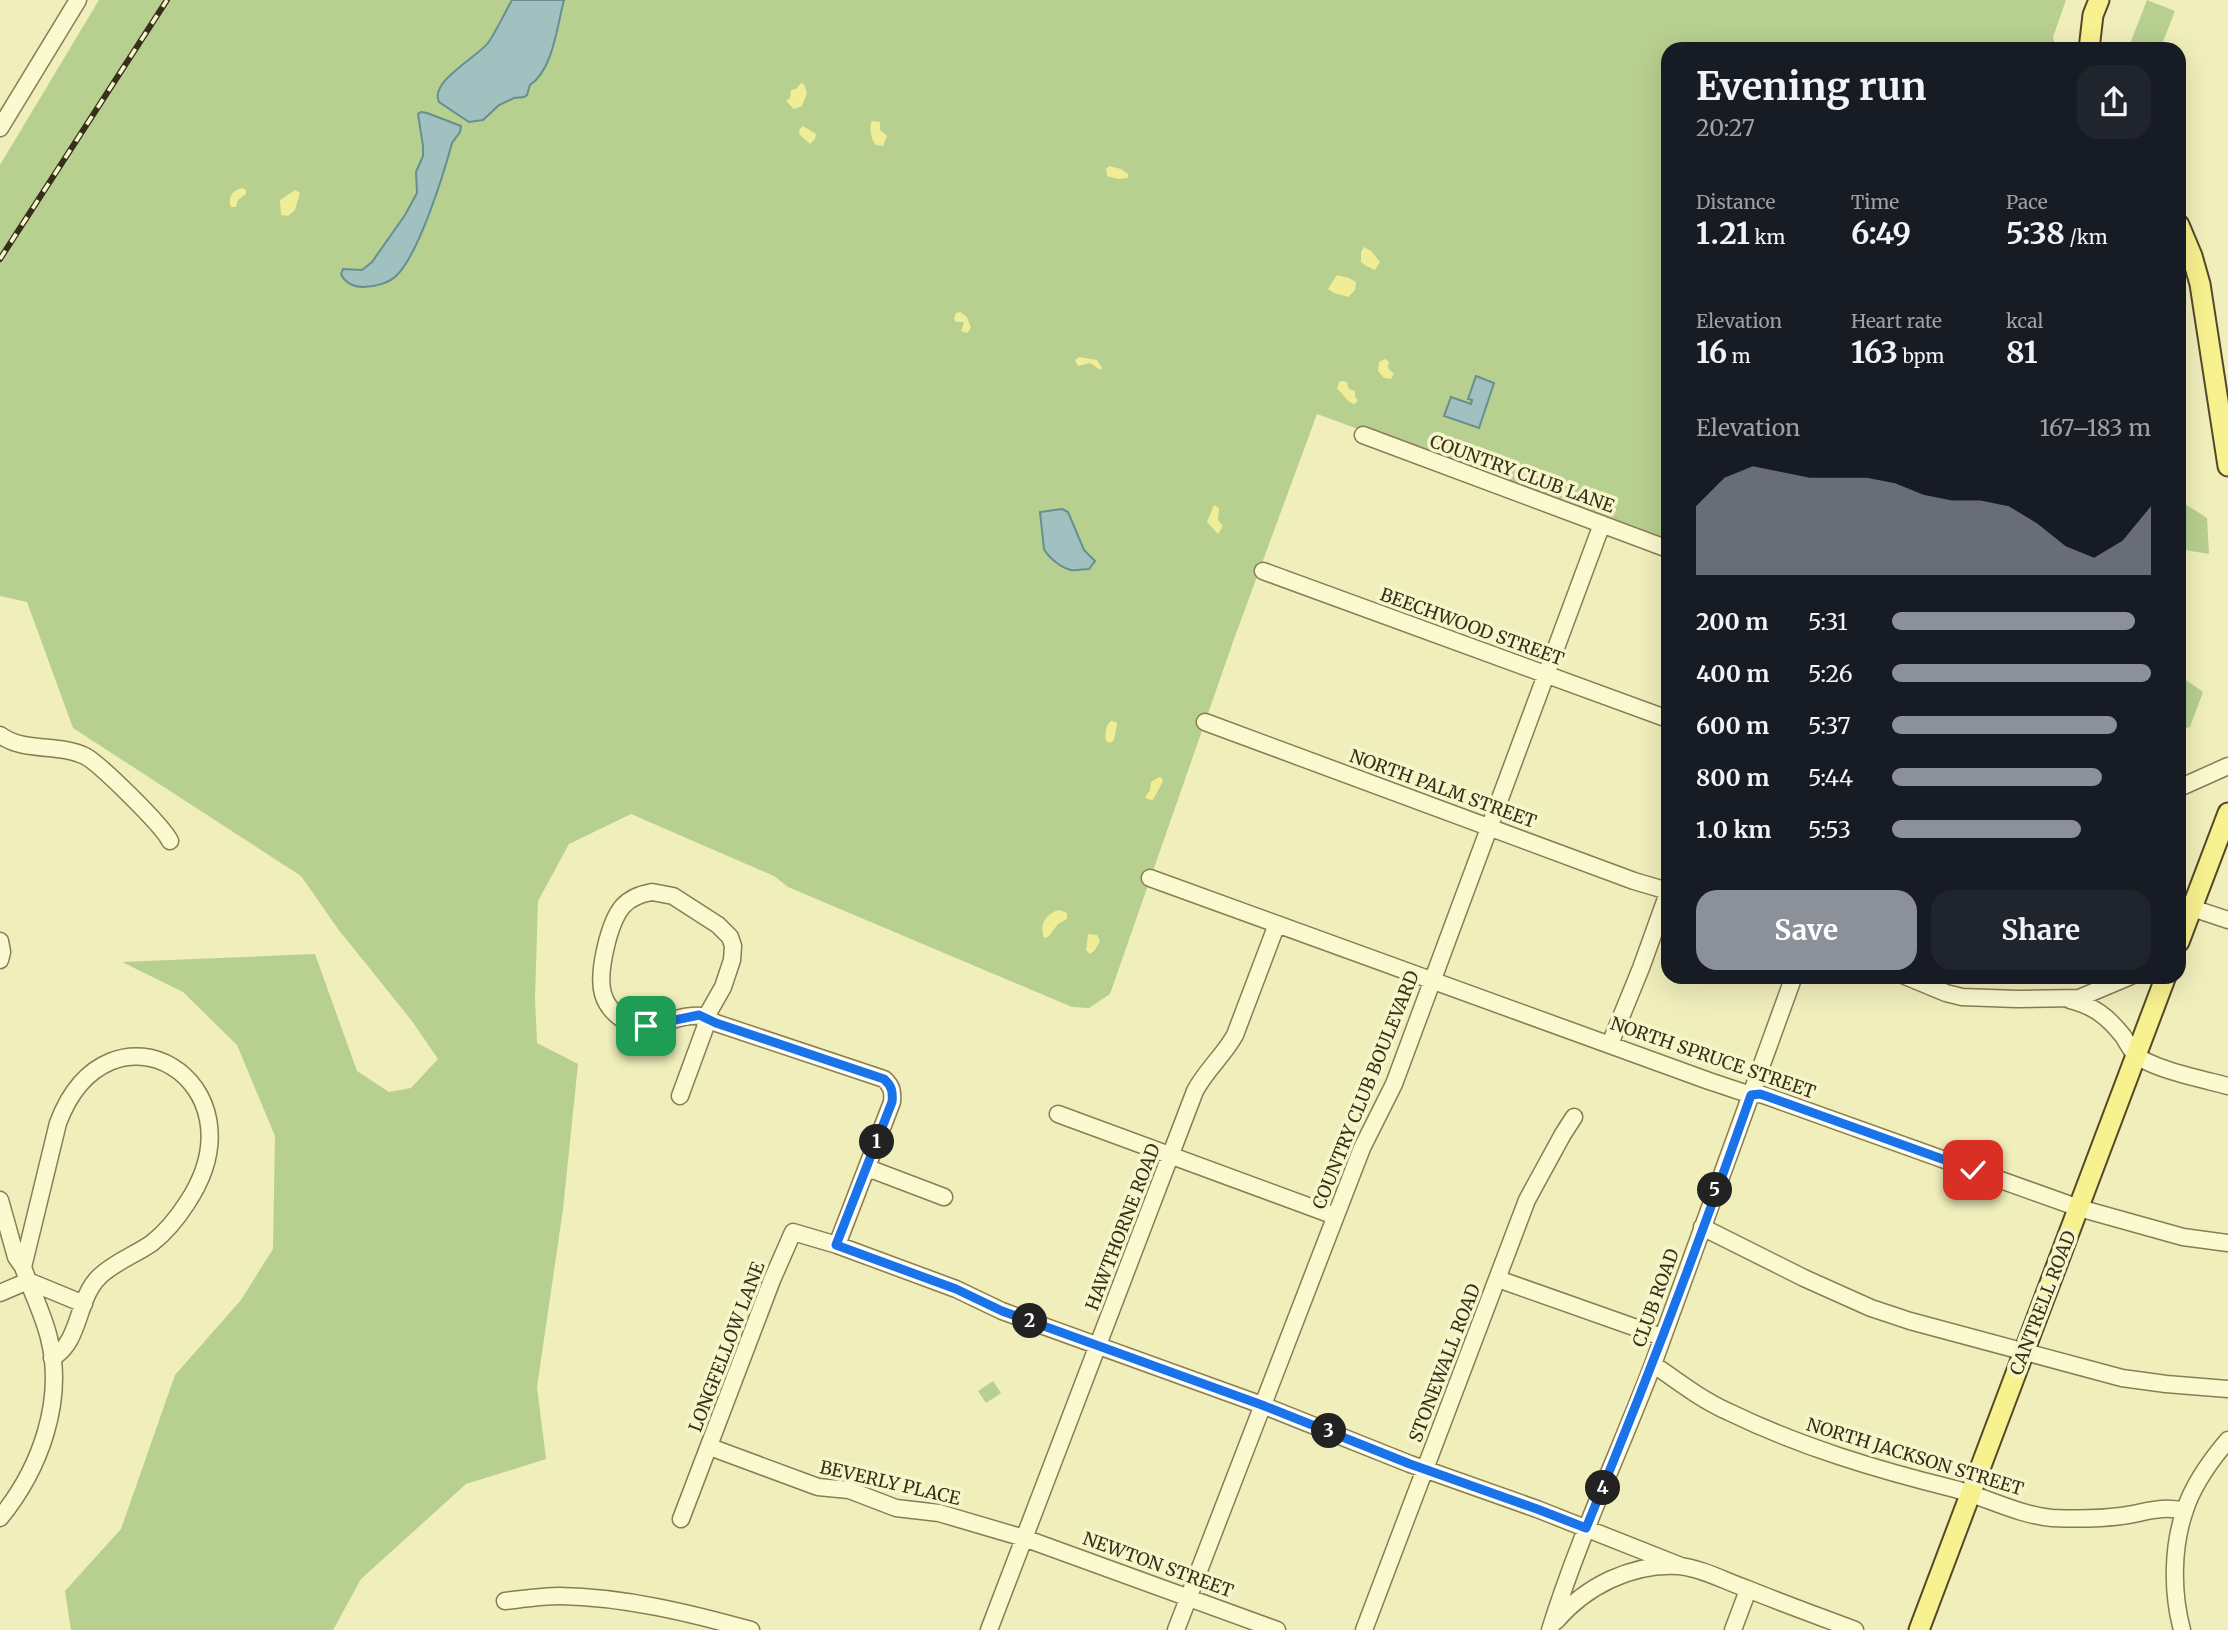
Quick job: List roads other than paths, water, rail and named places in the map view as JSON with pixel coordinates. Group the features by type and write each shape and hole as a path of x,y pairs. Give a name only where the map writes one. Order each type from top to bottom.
{"main road":[{"path":"2090,42 2093,15 2099,0"},
{"path":"2186,242 2200,284 2228,466"},
{"path":"2186,924 2228,813"},
{"name":"CANTRELL ROAD","path":"1919,1630 2163,984"}],"street":[{"path":"0,128 78,0"},
{"name":"COUNTRY CLUB LANE","path":"1363,435 1661,546"},
{"name":"COUNTRY CLUB BOULEVARD","path":"1176,1630 1362,1148 1394,1084 1602,524"},
{"name":"BEECHWOOD STREET","path":"1263,571 1661,716"},
{"name":"NORTH PALM STREET","path":"1205,722 1661,890"},
{"path":"0,735 19,744 66,750 85,756 155,821 170,841"},
{"path":"2186,785 2228,766"},
{"name":"NORTH SPRUCE STREET","path":"1150,878 1751,1095 1769,1097 2079,1208 2183,1237 2228,1243"},
{"path":"680,1096 705,1028 706,1017 723,987 732,960 733,946 730,937 718,925 673,896 652,892 633,898 617,914 609,935 601,978 606,1003 620,1018 633,1024 657,1025 695,1015 706,1017 716,1023 884,1079 893,1092 892,1102 836,1245 956,1289 1002,1311 1262,1405 1855,1630"},
{"path":"2192,908 2228,920"},
{"path":"1610,1044 1661,912"},
{"name":"HAWTHORNE ROAD","path":"989,1630 1199,1083 1225,1052 1235,1035 1276,924"},
{"path":"0,942 0,960"},
{"name":"CLUB ROAD","path":"1550,1630 1586,1528 1653,1364 1791,984"},
{"path":"1924,984 1962,997 1996,999 2079,998 2112,984"},
{"path":"2063,999 2087,1004 2100,1012 2136,1055 2158,1066 2228,1086"},
{"path":"0,1293 26,1274 58,1123 66,1102 78,1085 94,1069 121,1058 150,1058 176,1069 197,1090 209,1117 210,1144 203,1173 188,1201 168,1227 152,1242 102,1274 93,1285 65,1348 52,1358"},
{"path":"1058,1114 1335,1216"},
{"name":"STONEWALL ROAD","path":"1364,1630 1527,1200 1574,1117"},
{"path":"865,1172 873,1170 944,1197"},
{"path":"0,1200 16,1257 26,1274 47,1333 52,1358 52,1400 43,1444 30,1474 0,1518"},
{"path":"1702,1227 1804,1278 1910,1321 2122,1378 2228,1389"},
{"name":"LONGFELLOW LANE","path":"681,1519 772,1280 793,1232 836,1245"},
{"path":"26,1274 84,1304"},
{"path":"1498,1279 1662,1337"},
{"name":"NORTH JACKSON STREET","path":"1653,1364 1727,1412 1768,1429 1876,1468 2050,1518 2097,1518 2162,1508 2184,1511"},
{"path":"2182,1630 2177,1613 2174,1574 2184,1511 2208,1467 2228,1440"},
{"name":"BEVERLY PLACE","path":"710,1447 818,1487 849,1490 896,1508 939,1513 1024,1538"},
{"name":"NEWTON STREET","path":"1024,1538 1277,1630"},
{"path":"1550,1630 1564,1611 1606,1581 1643,1569 1681,1566"},
{"path":"1733,1630 1748,1590"},
{"path":"505,1601 559,1597 613,1600 688,1614 751,1630"}],"water":[{"path":"512,0 564,0 549,58 538,78 530,85 527,95 499,105 483,120 469,122 439,102 438,94 447,78 488,43"},
{"path":"421,112 461,126 452,143 430,212 414,248 398,274 377,285 353,285 341,274 343,269 362,270 372,262 417,193 416,172 423,156 418,114"},
{"path":"1476,376 1494,383 1479,428 1444,416 1451,397 1471,404 1472,400 1468,399"},
{"path":"1062,509 1068,512 1084,550 1095,561 1089,569 1067,569 1055,562 1044,549 1040,512"}],"railway":[{"path":"0,259 167,0"}]}
